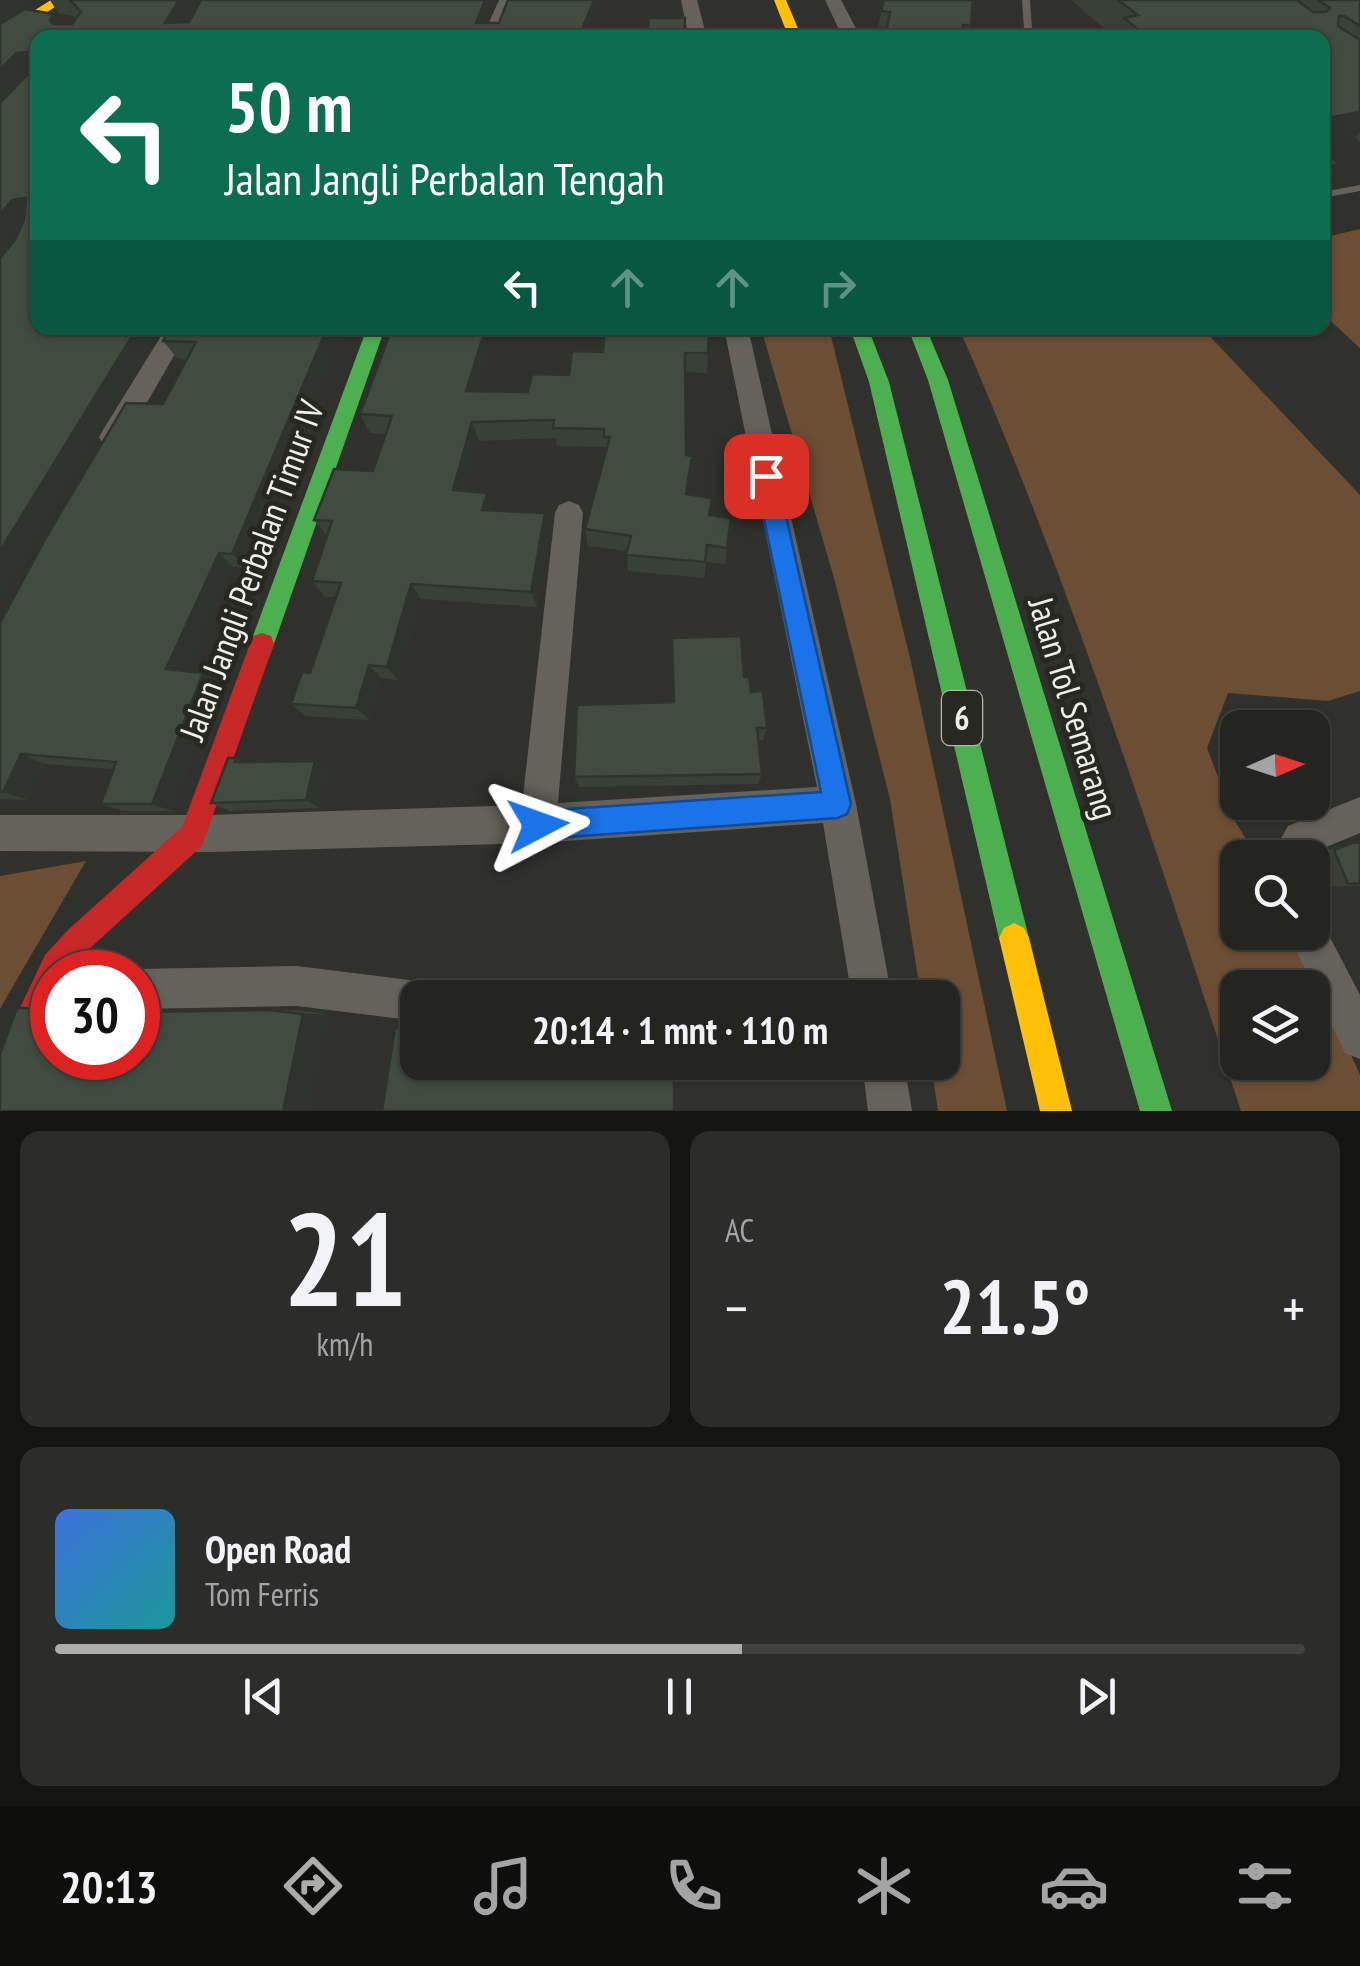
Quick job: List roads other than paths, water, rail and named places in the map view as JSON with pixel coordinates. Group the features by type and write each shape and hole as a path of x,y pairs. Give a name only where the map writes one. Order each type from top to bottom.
{"main road":[{"path":"780,0 793,30"},
{"path":"0,38 33,17 61,12"},
{"name":"Jalan Jangli Perbalan Timur IV","path":"192,836 373,335"},
{"name":"6","path":"861,335 878,382 1056,1111"},
{"name":"Jalan Tol Semarang","path":"920,335 938,380 1156,1111"},
{"path":"70,950 192,836"},
{"path":"0,1091 30,1017"}],"street":[{"path":"495,30 507,0"},
{"path":"690,0 696,30"},
{"path":"833,0 848,30"},
{"path":"103,454 174,335"},
{"path":"738,335 838,804 869,980"},
{"path":"538,825 569,513"},
{"path":"0,833 192,836 538,825 838,804"},
{"path":"1299,840 1360,815"},
{"path":"1315,950 1360,1038"},
{"path":"160,989 297,986 400,1000"},
{"path":"886,1080 890,1111"}],"lane":[{"path":"1026,0 1029,30"},
{"path":"1330,192 1360,188"}]}
